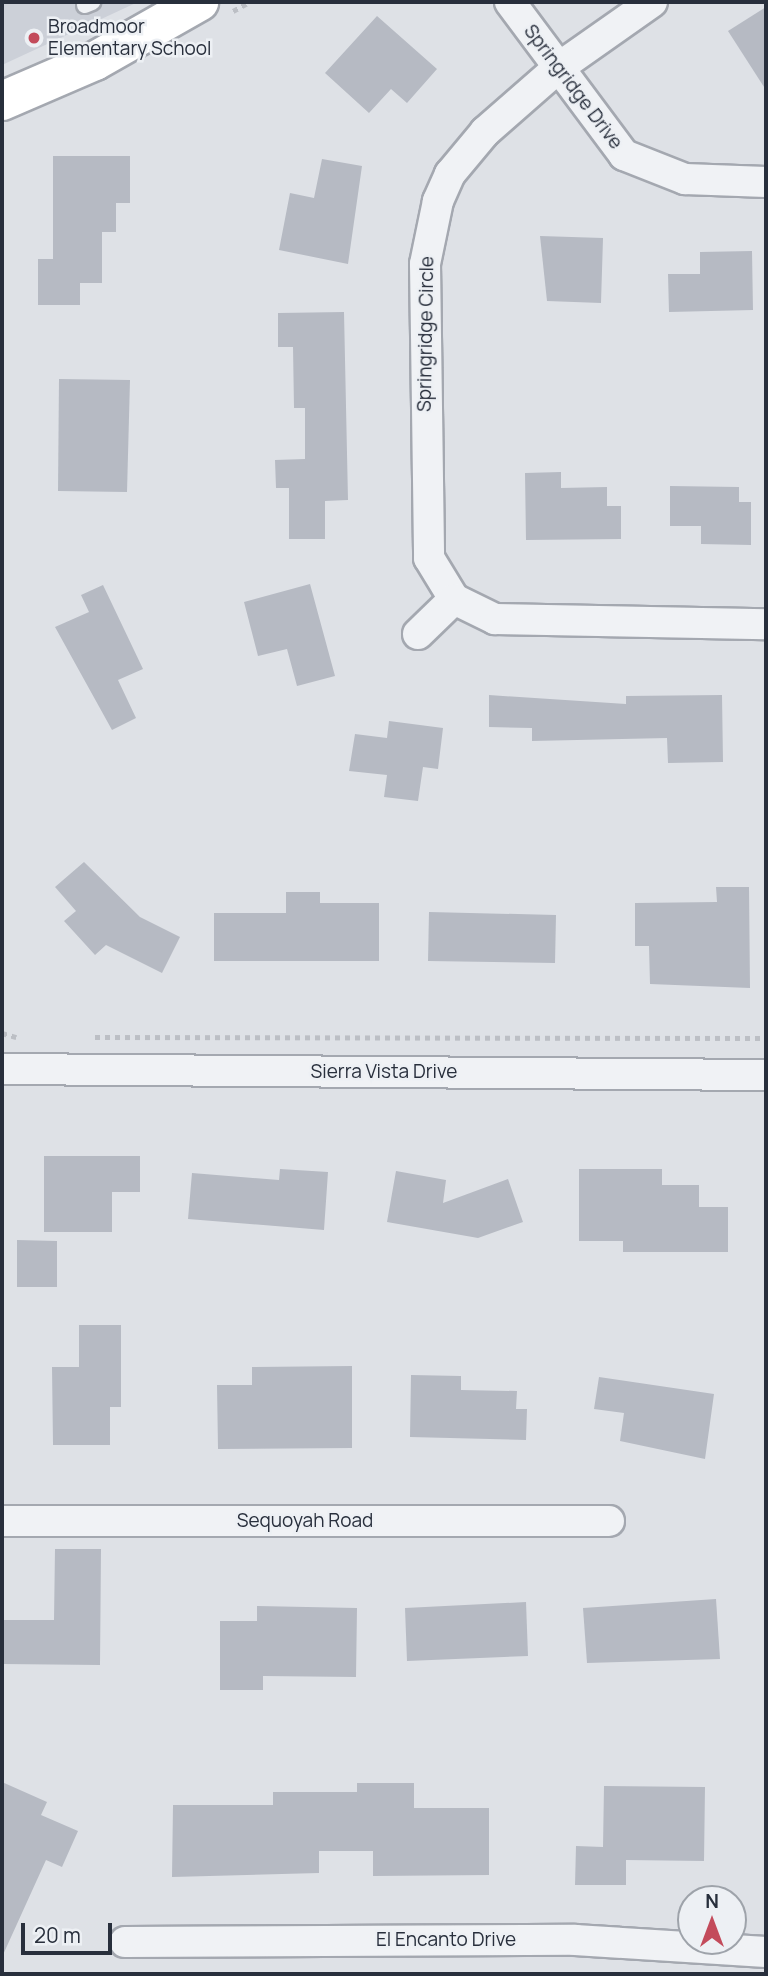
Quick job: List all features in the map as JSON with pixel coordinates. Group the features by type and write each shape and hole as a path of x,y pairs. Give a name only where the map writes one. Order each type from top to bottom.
{"street":[{"path":"2,101 94,61 199,2"},
{"name":"Springridge Drive","path":"510,2 605,135 642,166 685,179 766,183"},
{"name":"Springridge Circle","path":"454,599 429,558 425,529 429,232 450,174 465,153 558,68 652,2"},
{"path":"418,634 454,599 495,619 517,622 766,624"},
{"name":"Sierra Vista Drive","path":"2,1069 766,1075"},
{"name":"Sequoyah Road","path":"2,1521 609,1521"},
{"name":"El Encanto Drive","path":"125,1942 575,1940 766,1952"}],"path":[{"path":"2,1033 30,1037"},
{"path":"86,1037 766,1038"}],"shaded area":[{"name":"Broadmoor Elementary School","path":"2,2 138,2 2,65"}],"building":[{"path":"766,7 766,90 728,31"},
{"path":"377,16 437,69 407,103 391,89 369,113 325,73"},
{"path":"53,156 130,156 130,203 116,203 116,232 102,232 102,283 80,283 80,305 38,305 38,259 53,259"},
{"path":"322,159 362,166 348,264 279,250 290,193 314,198"},
{"path":"540,236 603,238 601,303 547,301"},
{"path":"752,251 753,310 669,312 668,274 700,274 700,252"},
{"path":"344,312 348,500 325,501 325,539 289,539 289,488 276,488 275,460 305,459 305,408 294,408 293,347 278,347 278,313"},
{"path":"59,379 130,380 127,492 58,491"},
{"path":"561,472 561,488 607,487 607,506 621,506 621,539 526,540 525,473"},
{"path":"670,486 739,487 739,502 751,502 751,545 701,544 701,526 670,526"},
{"path":"310,584 335,676 297,686 287,649 258,656 244,602"},
{"path":"103,585 143,669 118,680 136,718 112,730 55,627 89,612 81,595"},
{"path":"489,695 626,704 626,696 722,695 723,762 668,763 667,738 532,741 532,728 489,727"},
{"path":"389,721 443,728 438,769 423,767 418,801 384,797 387,775 349,771 355,734 387,738"},
{"path":"84,862 140,917 180,937 162,973 106,945 95,955 64,921 76,911 55,887"},
{"path":"716,887 749,887 750,988 650,984 649,946 635,946 635,903 717,902"},
{"path":"286,892 320,892 320,903 379,903 379,961 214,961 214,913 286,913"},
{"path":"429,912 556,915 555,963 428,961"},
{"path":"44,1156 140,1156 140,1192 112,1192 112,1232 44,1232"},
{"path":"280,1169 328,1172 324,1230 188,1219 192,1173 279,1180"},
{"path":"579,1169 662,1169 662,1185 699,1185 699,1207 728,1207 728,1252 623,1252 623,1241 579,1241"},
{"path":"396,1171 446,1180 443,1203 508,1179 523,1222 478,1238 387,1222"},
{"path":"17,1240 57,1241 57,1287 17,1287"},
{"path":"79,1325 121,1325 121,1407 110,1407 110,1445 53,1445 52,1367 79,1367"},
{"path":"352,1366 352,1448 218,1449 217,1385 252,1385 252,1367"},
{"path":"411,1375 461,1376 461,1390 517,1391 516,1409 527,1409 526,1440 410,1437"},
{"path":"599,1377 714,1394 705,1459 620,1441 624,1413 594,1409"},
{"path":"55,1549 101,1549 100,1665 3,1664 3,1620 54,1620"},
{"path":"716,1599 720,1659 587,1663 583,1608"},
{"path":"526,1602 528,1656 407,1661 405,1608"},
{"path":"257,1606 357,1608 356,1677 263,1676 263,1690 220,1690 220,1621 257,1621"},
{"path":"2,1782 47,1802 41,1815 78,1831 62,1867 46,1860 2,1957"},
{"path":"357,1783 414,1783 414,1808 489,1808 489,1875 373,1876 373,1851 319,1851 319,1873 172,1877 173,1805 273,1805 273,1792 357,1792"},
{"path":"604,1786 705,1787 704,1861 626,1860 626,1885 575,1885 576,1846 603,1847"}],"place":[{"name":"Broadmoor Elementary School","path":"34,38"}]}
